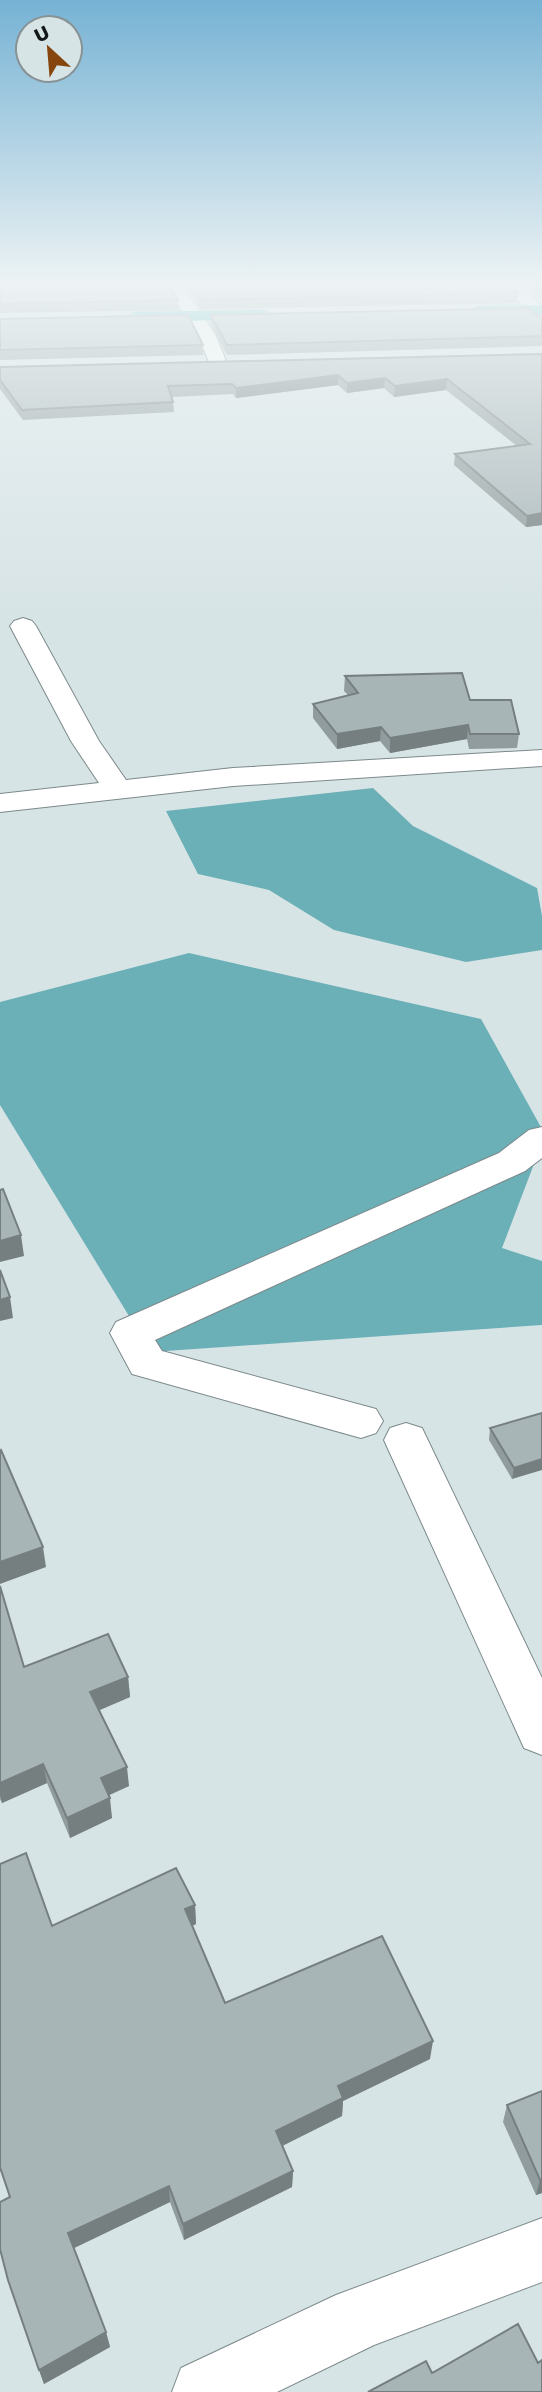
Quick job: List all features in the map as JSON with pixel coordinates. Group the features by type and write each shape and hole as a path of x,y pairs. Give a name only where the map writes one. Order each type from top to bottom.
{"street":[{"path":"23,626 85,741 118,790"},
{"path":"0,803 233,777 542,758"},
{"path":"361,1421 147,1363 131,1333 512,1162 542,1139"},
{"path":"406,1440 542,1732"},
{"path":"205,2392 359,2318 542,2250"}],"water":[{"path":"373,788 413,826 537,888 542,916 542,950 466,962 334,930 269,890 198,874 166,811"},
{"path":"189,953 481,1019 542,1129 542,1143 502,1248 542,1261 542,1325 151,1352 0,1105 0,1002"}],"building":[{"path":"9,392 170,392 173,402 22,410"},
{"path":"463,392 542,392 542,513 527,516 455,454 530,444"},
{"path":"462,673 470,700 511,700 519,734 470,734 468,725 390,738 381,727 337,734 313,704 358,693 345,676"},
{"path":"3,1189 21,1235 0,1241 0,1190"},
{"path":"0,1270 10,1297 0,1300"},
{"path":"542,1413 542,1459 514,1468 490,1428"},
{"path":"0,1451 43,1547 0,1562"},
{"path":"0,1586 24,1667 108,1634 128,1677 90,1692 127,1767 101,1778 110,1798 67,1818 43,1764 0,1783"},
{"path":"26,1853 52,1926 176,1868 195,1905 185,1909 225,2003 382,1936 433,2041 338,2086 343,2098 276,2131 293,2171 183,2224 169,2186 68,2233 106,2332 39,2370 0,2249 0,2202 10,2197 0,2167 0,1864"},
{"path":"542,2091 542,2179 540,2180 507,2105"},
{"path":"518,2324 538,2363 542,2360 542,2392 368,2392 426,2361 432,2373"}]}
